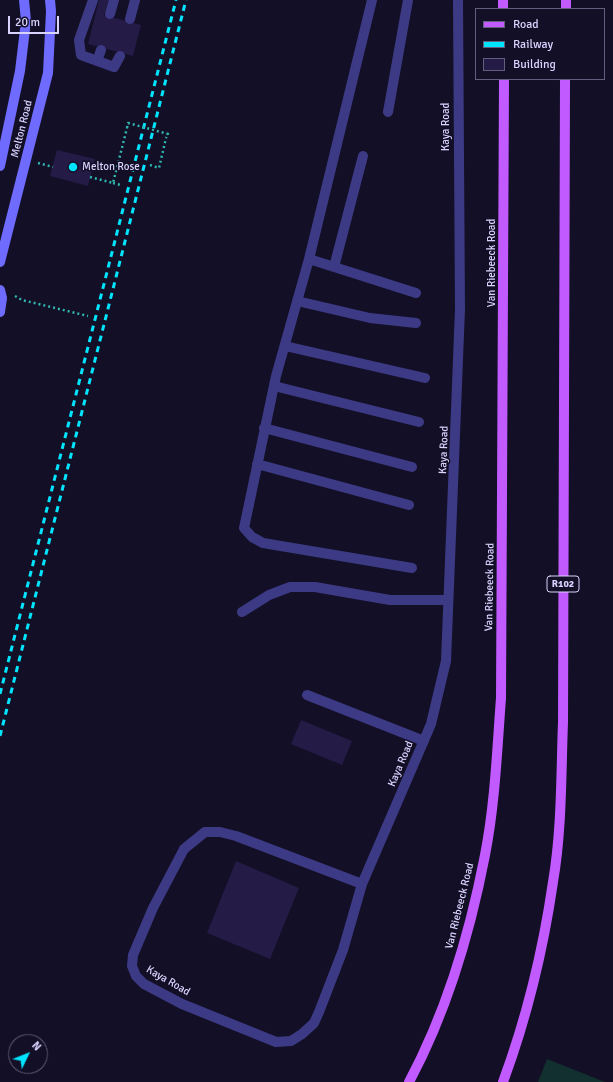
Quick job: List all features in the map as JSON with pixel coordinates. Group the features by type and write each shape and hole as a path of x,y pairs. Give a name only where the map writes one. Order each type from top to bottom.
{"main road":[{"name":"Van Riebeeck Road","path":"409,1082 446,999 468,929 485,855 494,790 501,698 504,80"},
{"name":"R102","path":"503,1082 520,1037 536,974 554,881 561,801 563,722 565,80"}],"street":[{"name":"Melton Road","path":"0,166 20,71 26,21 24,0"},
{"name":"Melton Road","path":"0,262 48,73 51,10 50,0"},
{"path":"0,290 2,298 0,312"}],"lane":[{"path":"93,0 78,46 81,55 114,67 120,56"},
{"path":"110,14 114,0"},
{"path":"130,19 135,0"},
{"path":"372,0 309,259 274,386 244,520 244,528 252,537 263,543 412,568"},
{"path":"388,112 408,0"},
{"name":"Kaya Road","path":"362,884 236,836 220,832 205,832 184,849 153,908 133,955 132,966 136,976 144,984 182,1004 276,1042 291,1041 302,1034 314,1023 319,1012 343,950 362,884 424,741 440,691 446,661 455,477 460,309 458,0"},
{"path":"97,61 101,50"},
{"path":"334,267 363,156"},
{"path":"309,259 416,293"},
{"path":"297,301 370,318 416,323"},
{"path":"285,346 425,378"},
{"path":"274,386 419,422"},
{"path":"264,428 412,467"},
{"path":"256,464 409,505"},
{"path":"242,612 269,595 290,587 315,587 390,600 448,600"},
{"path":"307,695 424,741"}],"path":[{"path":"113,182 128,123 168,134 159,168 150,165"},
{"path":"33,162 53,167"},
{"path":"90,176 121,185"},
{"path":"15,296 22,300 88,316"}],"green space":[{"path":"547,1059 605,1082 538,1082"}],"building":[{"path":"99,0 109,0 104,15 141,25 133,56 88,44"},
{"path":"57,150 95,159 88,186 50,176"},
{"path":"301,720 352,741 342,765 291,744"},
{"path":"236,861 299,888 270,959 207,933"}],"railway":[{"path":"0,694 176,0"},
{"path":"0,736 186,0"}],"place":[{"name":"Melton Rose","path":"73,167"}]}
